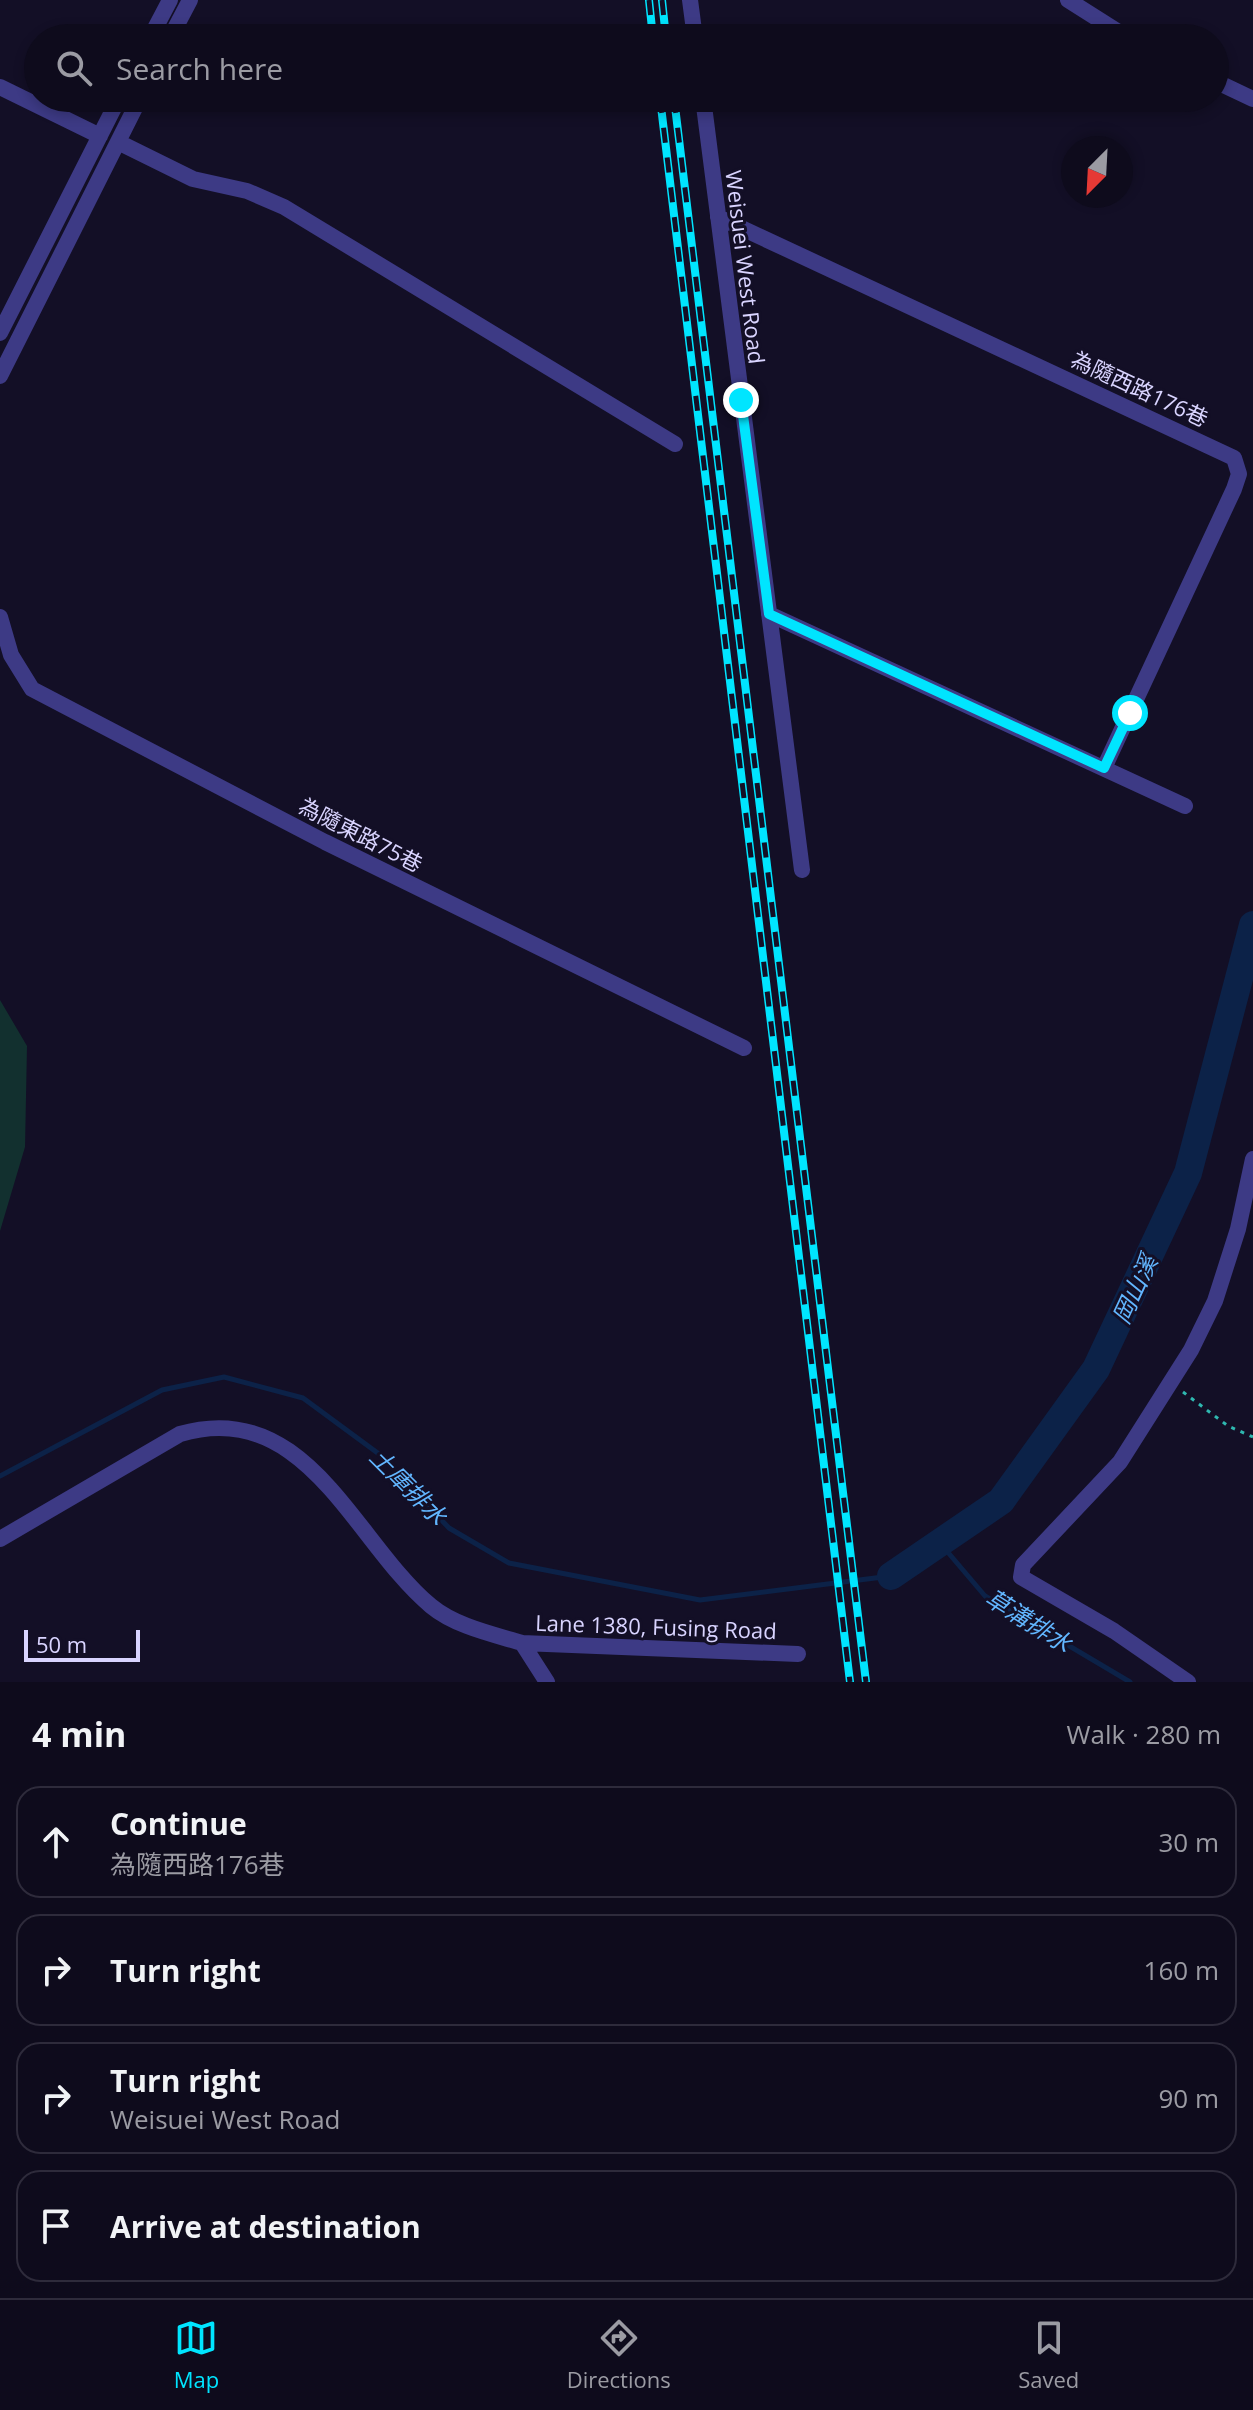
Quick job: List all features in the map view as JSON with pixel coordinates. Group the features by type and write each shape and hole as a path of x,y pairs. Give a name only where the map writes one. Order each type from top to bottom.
{"street":[{"path":"157,24 170,0"},
{"path":"177,24 190,0"},
{"path":"690,0 693,24"},
{"path":"1068,0 1106,24"},
{"path":"0,87 24,99"},
{"path":"1229,88 1253,99"},
{"path":"51,112 100,136"},
{"path":"0,333 112,112"},
{"path":"0,376 133,112"},
{"name":"Weisuei West Road","path":"705,112 802,870"},
{"path":"118,142 193,179 247,191 284,207 675,444"},
{"name":"為隨西路176巷","path":"718,217 1234,458 1239,474 1234,489 1104,768"},
{"path":"769,614 1185,806"},
{"name":"為隨東路75巷","path":"0,617 11,655 32,689 325,842 744,1048"},
{"path":"1188,1682 1114,1631 1021,1577 1023,1565 1120,1462 1191,1350 1215,1301 1246,1203 1253,1159"},
{"name":"Lane 1380, Fusing Road","path":"0,1539 180,1434 209,1426 243,1432 283,1447 316,1470 351,1509 394,1570 434,1608 478,1630 522,1643 798,1654"},
{"path":"522,1643 547,1682"}],"path":[{"path":"1170,1382 1228,1426 1253,1437"}],"green space":[{"path":"0,1000 27,1046 25,1147 0,1231"}],"waterway":[{"name":"岡山溪","path":"891,1576 1001,1501 1096,1369 1188,1173 1253,925"},
{"name":"土庫排水","path":"0,1476 162,1390 224,1377 303,1398 379,1454 449,1528 509,1563 700,1600 891,1576"},
{"name":"草溝排水","path":"940,1543 985,1596 1130,1682"}],"railway":[{"path":"649,0 652,24"},
{"path":"662,0 665,24"},
{"path":"662,112 850,1682"},
{"path":"676,112 866,1682"}],"route":[{"path":"741,400 769,614 1104,768 1130,713"}]}
